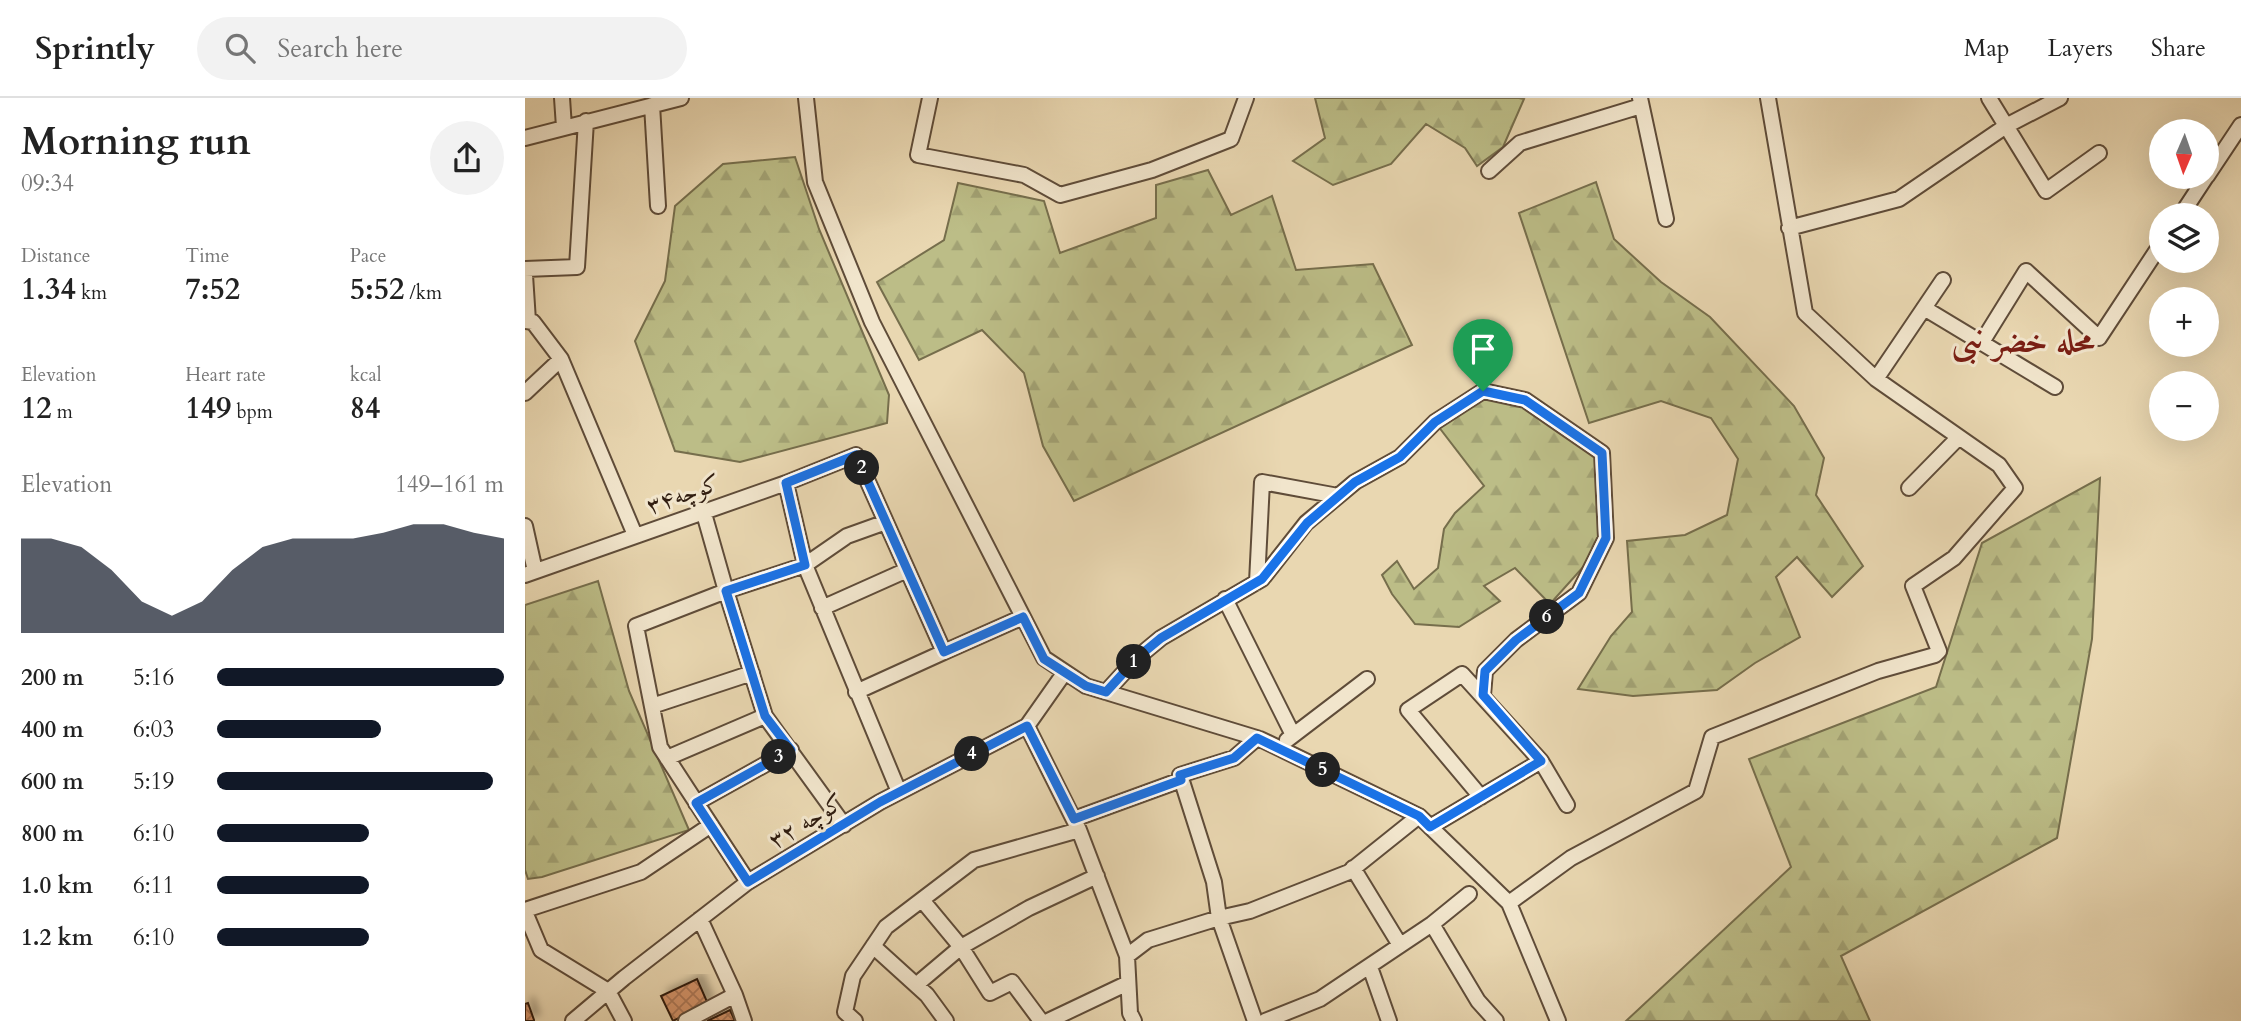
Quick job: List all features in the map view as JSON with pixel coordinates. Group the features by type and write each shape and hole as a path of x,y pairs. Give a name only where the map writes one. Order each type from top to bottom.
{"street":[{"path":"562,98 564,127"},
{"path":"525,138 681,98"},
{"path":"806,98 815,182 872,323 1044,659 1086,686 1257,738 1419,816 1509,903 1556,1020"},
{"path":"930,98 918,155 1024,175 1060,195 1152,170 1231,139 1246,98"},
{"path":"1509,903 1571,858 1696,791 1712,737 1878,671 1935,655 1939,651 1913,586 1954,558 2015,488 1999,465 1876,379 1805,313 1768,98"},
{"path":"1989,98 2046,191 2099,153"},
{"path":"1789,228 1899,199 2006,126 2060,98"},
{"path":"1489,171 1520,143 1641,102 1666,219"},
{"path":"652,105 657,206"},
{"path":"525,269 577,267 586,121"},
{"path":"2219,157 2241,125"},
{"path":"1982,342 2026,271 2099,338 2149,262"},
{"path":"525,275 527,321 533,322 561,359 635,535"},
{"path":"1876,379 1943,281"},
{"path":"1924,307 2055,387"},
{"path":"525,393 561,359"},
{"path":"1106,692 1138,657 1161,638 1262,579 1307,523 1338,496 1355,482 1400,457 1435,422 1483,391 1525,400 1602,453 1606,538 1579,593 1516,640 1485,671 1483,695"},
{"path":"1909,488 1959,437"},
{"name":"کوچه۳۴","path":"530,573 786,483 856,455 886,522"},
{"path":"1257,582 1262,482 1338,496"},
{"path":"786,483 805,565 899,792"},
{"path":"703,510 765,716 844,825"},
{"path":"748,882 660,747 636,626 726,591 805,565 847,536 886,522 944,652"},
{"path":"525,526 530,573"},
{"path":"823,608 908,570"},
{"path":"1225,599 1293,736"},
{"path":"856,692 1023,617"},
{"name":"کوچه ۳۲","path":"573,1021 748,882 899,792 1027,726 1065,672"},
{"path":"652,706 751,673"},
{"path":"1481,797 1408,710 1462,674 1541,761 1567,805"},
{"path":"1277,747 1367,679"},
{"path":"667,758 765,716"},
{"path":"1027,726 1076,825 1127,956 1130,1013 1134,1021"},
{"path":"1255,1021 1219,918 1214,882 1180,775 1234,758 1257,738"},
{"path":"696,803 791,750"},
{"path":"1430,827 1541,761"},
{"path":"855,1021 845,1012 853,976 886,928 974,860 1076,825 1181,780"},
{"path":"1127,956 1148,940 1250,911 1353,868 1419,816"},
{"path":"624,1021 608,991 541,950 525,911 641,872 711,825"},
{"path":"1353,868 1401,946"},
{"path":"916,985 961,947 1029,908 1097,876"},
{"path":"1265,1021 1320,999 1433,924 1469,894"},
{"path":"922,900 961,947 990,993 1012,982 1041,1021"},
{"path":"700,919 744,1021"},
{"path":"1433,924 1478,1001 1496,1021"},
{"path":"873,946 927,995 946,1021"},
{"path":"1370,967 1389,1021"},
{"path":"1048,1021 1129,984"},
{"path":"686,1021 735,995"}],"green space":[{"path":"1315,98 1524,99 1503,147 1477,166 1465,148 1426,124 1391,164 1333,185 1293,161 1325,138"},
{"path":"795,157 819,229 889,395 887,423 740,462 675,451 635,341 665,281 675,206 723,164"},
{"path":"1208,170 1231,215 1272,196 1296,270 1373,264 1412,345 1074,501 1043,446 1024,373 982,330 919,360 877,282 944,240 958,183 1044,201 1060,253 1156,218 1156,185"},
{"path":"1596,182 1614,239 1661,282 1710,317 1794,406 1824,458 1816,495 1863,566 1832,597 1797,557 1776,577 1800,637 1755,663 1717,690 1633,696 1578,689 1611,636 1632,612 1627,541 1685,535 1727,515 1738,459 1711,418 1661,401 1589,423 1519,213"},
{"path":"1483,391 1525,400 1602,453 1602,546 1550,604 1515,568 1484,586 1500,601 1459,627 1415,624 1392,594 1382,575 1397,561 1414,589 1438,568 1444,529 1455,513 1484,486 1435,422"},
{"path":"2100,478 2092,639 2057,838 1841,956 1870,1021 1626,1021 1791,867 1749,759 1936,687 1982,543"},
{"path":"598,581 629,691 689,830 542,877 528,879 525,870 525,605"}],"building":[{"path":"697,979 708,1004 673,1021 661,996"},
{"path":"528,1003 534,1021 525,1021 525,1004"},
{"path":"730,1010 735,1021 707,1021"}],"district":[{"name":"محله خضر نبی","path":"2023,341"}],"route":[{"path":"1483,391 1525,400 1602,453 1606,538 1579,593 1516,640 1485,671 1483,695 1541,761 1430,827 1419,816 1257,738 1234,758 1180,775 1181,780 1074,819 1027,726 880,802 748,882 696,803 791,750 765,716 726,591 805,565 786,483 856,455 944,652 1023,617 1044,659 1086,686 1106,692 1138,657 1161,638 1262,579 1307,523 1355,482 1400,457 1435,422 1483,391"}]}
